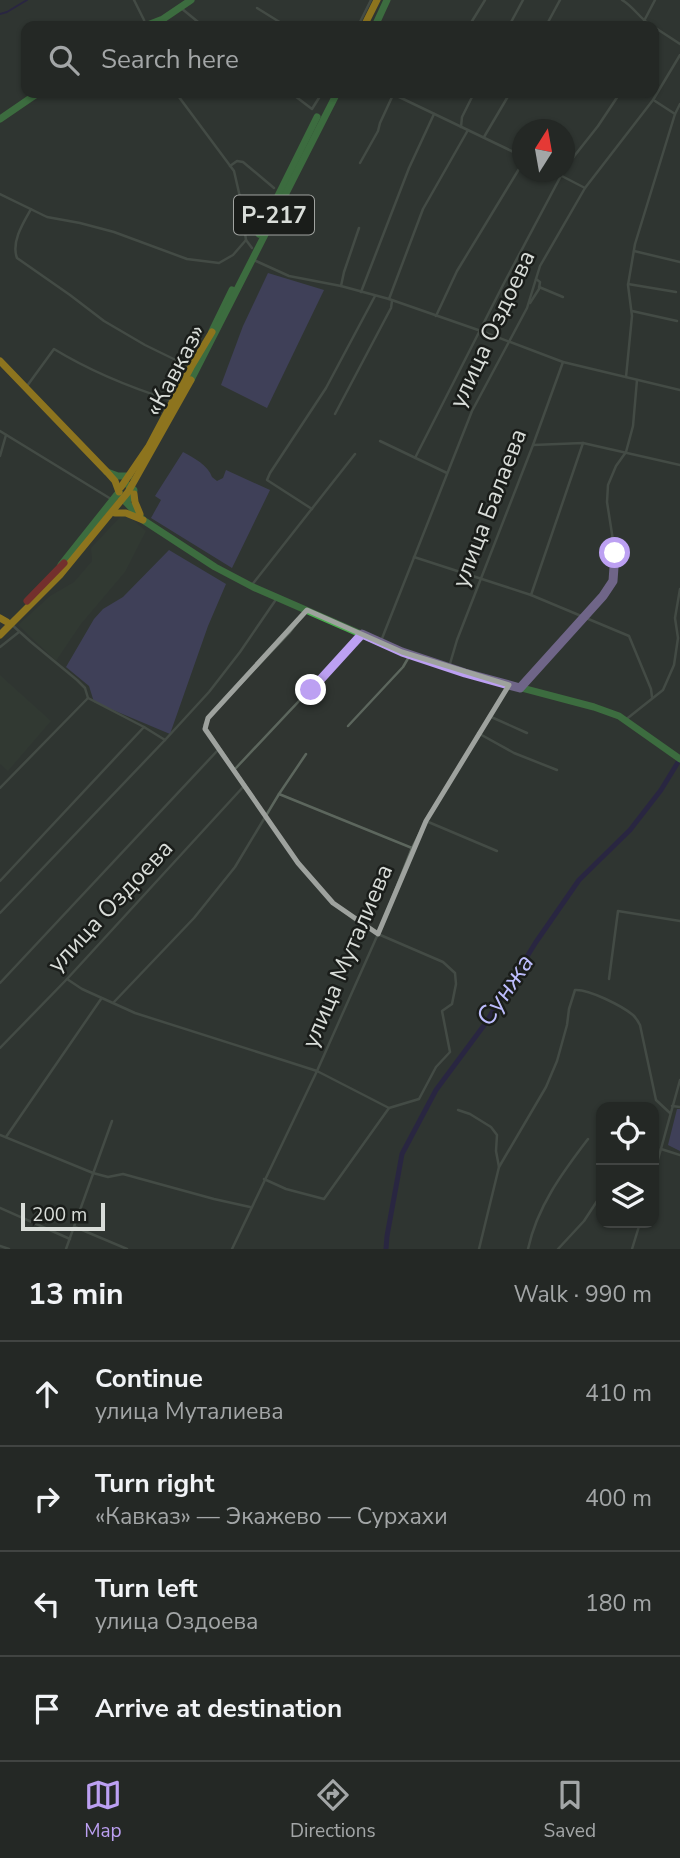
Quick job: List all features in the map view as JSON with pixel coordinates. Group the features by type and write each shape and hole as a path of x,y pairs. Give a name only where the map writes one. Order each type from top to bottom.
{"main road":[{"path":"155,21 191,0"},
{"path":"366,21 377,0"},
{"path":"377,21 387,0"},
{"path":"0,120 31,98"},
{"name":"«Кавказ»","path":"213,335 252,248 327,98"},
{"name":"«Кавказ»","path":"0,629 59,573 128,492 172,416 334,98"},
{"path":"59,573 80,557 116,513 124,492 190,392 213,335"},
{"name":"Р-217","path":"124,492 191,367 213,335"},
{"path":"0,361 107,472 143,520"},
{"path":"107,472 116,477 124,492 135,502 143,520"},
{"name":"«Кавказ»","path":"59,573 124,492"},
{"path":"116,513 129,513 143,520 215,567 251,586 410,655 619,716 680,759"},
{"name":"«Кавказ»","path":"0,635 6,621"}],"street":[{"path":"134,0 144,21"},
{"path":"360,21 371,0"},
{"path":"472,21 485,0"},
{"path":"512,21 523,0"},
{"path":"549,21 560,0"},
{"path":"622,0 644,21 655,0"},
{"path":"181,8 197,21"},
{"path":"257,8 278,21"},
{"path":"659,31 680,44"},
{"name":"улица Оздоева","path":"659,90 680,55"},
{"path":"180,98 234,171 246,240 252,248"},
{"path":"298,98 312,109 319,98"},
{"path":"360,163 378,131 392,98"},
{"path":"401,98 512,151"},
{"path":"461,127 462,117 471,98"},
{"path":"484,137 507,98"},
{"path":"575,156 617,98"},
{"path":"653,100 675,114"},
{"name":"улица Оздоева","path":"381,642 472,411 527,309 540,266 585,188 653,100"},
{"path":"626,377 632,311 628,284 634,251 680,104"},
{"path":"361,292 434,114"},
{"path":"335,414 391,308 391,300 424,209 468,130"},
{"path":"230,166 243,162 274,188"},
{"path":"575,181 585,188"},
{"path":"436,316 457,271 512,182"},
{"path":"415,458 558,182"},
{"path":"0,194 47,217 103,229 187,259 203,262 219,263 233,255 246,240"},
{"path":"31,209 16,242 14,251 17,258 104,321 191,367"},
{"path":"341,286 359,228"},
{"path":"634,251 680,262"},
{"path":"252,259 289,276 341,286 391,300 563,362 680,390"},
{"path":"527,309 539,287 540,282 536,279"},
{"path":"628,284 676,292"},
{"path":"539,287 563,297"},
{"path":"312,509 267,480 326,388 375,296"},
{"path":"632,311 677,321"},
{"path":"25,388 54,349 80,365 173,401"},
{"name":"улица Балаева","path":"448,667 563,362"},
{"path":"520,688 585,617 613,581 615,553 607,502 608,485 626,452 633,426 637,380"},
{"path":"0,431 124,492"},
{"path":"0,456 6,434"},
{"path":"380,441 447,473"},
{"path":"533,445 583,443 680,465"},
{"path":"531,595 583,443"},
{"path":"251,586 355,454"},
{"path":"414,557 531,595 629,636 652,697"},
{"path":"624,722 663,690 674,665 678,638 675,618 680,589"},
{"path":"0,913 209,692 278,597"},
{"path":"264,1179 286,1189 324,1199 389,1108 418,1099 436,1067 450,1052 442,1011 452,1003 456,984 455,974 443,962 359,924 333,903 298,863 205,729 208,718 289,633 307,610"},
{"path":"6,621 77,680 85,688 88,698 165,740"},
{"path":"0,648 19,631"},
{"path":"234,770 362,634"},
{"path":"348,726 410,655"},
{"name":"улица Муталиева","path":"232,1249 317,1071 378,934 412,848 509,685"},
{"path":"0,788 88,698"},
{"path":"489,716 527,733"},
{"path":"0,881 144,727"},
{"path":"478,733 514,752 557,769"},
{"path":"0,983 218,749"},
{"path":"114,1002 194,918 234,867 306,754"},
{"name":"улица Оздоева","path":"0,1048 244,786"},
{"path":"279,794 412,848"},
{"path":"426,821 497,851"},
{"path":"609,979 618,911 680,920"},
{"path":"67,979 82,989 135,1013 317,1071 389,1108"},
{"path":"479,1249 499,1167 546,1087 557,1061 575,990 583,989 634,1016 640,1025 656,1100 670,1113"},
{"path":"6,1137 102,999"},
{"path":"655,1165 680,1080"},
{"path":"672,1106 680,1107"},
{"path":"458,1110 491,1127 497,1135 499,1167"},
{"path":"66,1249 112,1121"},
{"path":"0,1135 93,1173 108,1177 123,1174 250,1207"},
{"path":"528,1249 548,1195 588,1139"},
{"path":"661,1149 680,1155"},
{"path":"558,1249 584,1221 596,1203"},
{"path":"0,1208 70,1239"},
{"path":"75,1227 127,1249"},
{"path":"632,1249 638,1228"},
{"path":"0,1246 9,1249"}],"highlighted area":[{"path":"307,610 402,652 509,685 426,821 378,934 333,903 298,863 205,729 208,718"}],"shaded area":[{"path":"268,273 324,290 267,408 221,385 243,326"},
{"path":"183,452 204,465 217,481 223,478 226,470 270,490 232,568 151,518 161,500 155,496"},
{"path":"127,515 146,531 125,572 81,624 56,661 18,625 50,596 74,582 92,561 91,548 121,516"},
{"path":"169,550 226,584 208,626 170,734 94,702 89,686 66,667 94,619 103,609 123,597"},
{"path":"0,675 51,721 8,771 0,764"},
{"path":"677,1109 680,1109 680,1151 668,1145"}],"waterway":[{"path":"0,14 27,0"},
{"name":"Сунжа","path":"386,1249 402,1154 436,1090 485,1024 536,942 579,880 630,830 661,790 680,759"}],"traffic: fast":[{"path":"158,21 191,0"},
{"path":"377,21 387,0"},
{"path":"0,119 31,98"},
{"path":"191,380 334,98"},
{"path":"259,234 317,117"},
{"path":"212,331 232,290"},
{"path":"107,472 129,476"},
{"path":"122,498 126,500 133,497 134,490 128,485"},
{"path":"61,565 119,492"},
{"path":"122,498 143,520 215,567 253,587 402,652 465,673 619,716 680,759"}],"traffic: slow":[{"path":"366,21 377,0"},
{"path":"121,487 149,446 212,332"},
{"path":"0,361 107,472 115,481 119,492"},
{"path":"0,635 60,575 128,492 191,380"},
{"path":"134,494 140,514"},
{"path":"115,513 126,513 143,520"},
{"path":"0,618 7,622"}],"traffic: jam":[{"path":"27,601 64,563"}],"route":[{"path":"311,690 362,634 402,652 520,688 603,596 613,581 615,553"}]}
